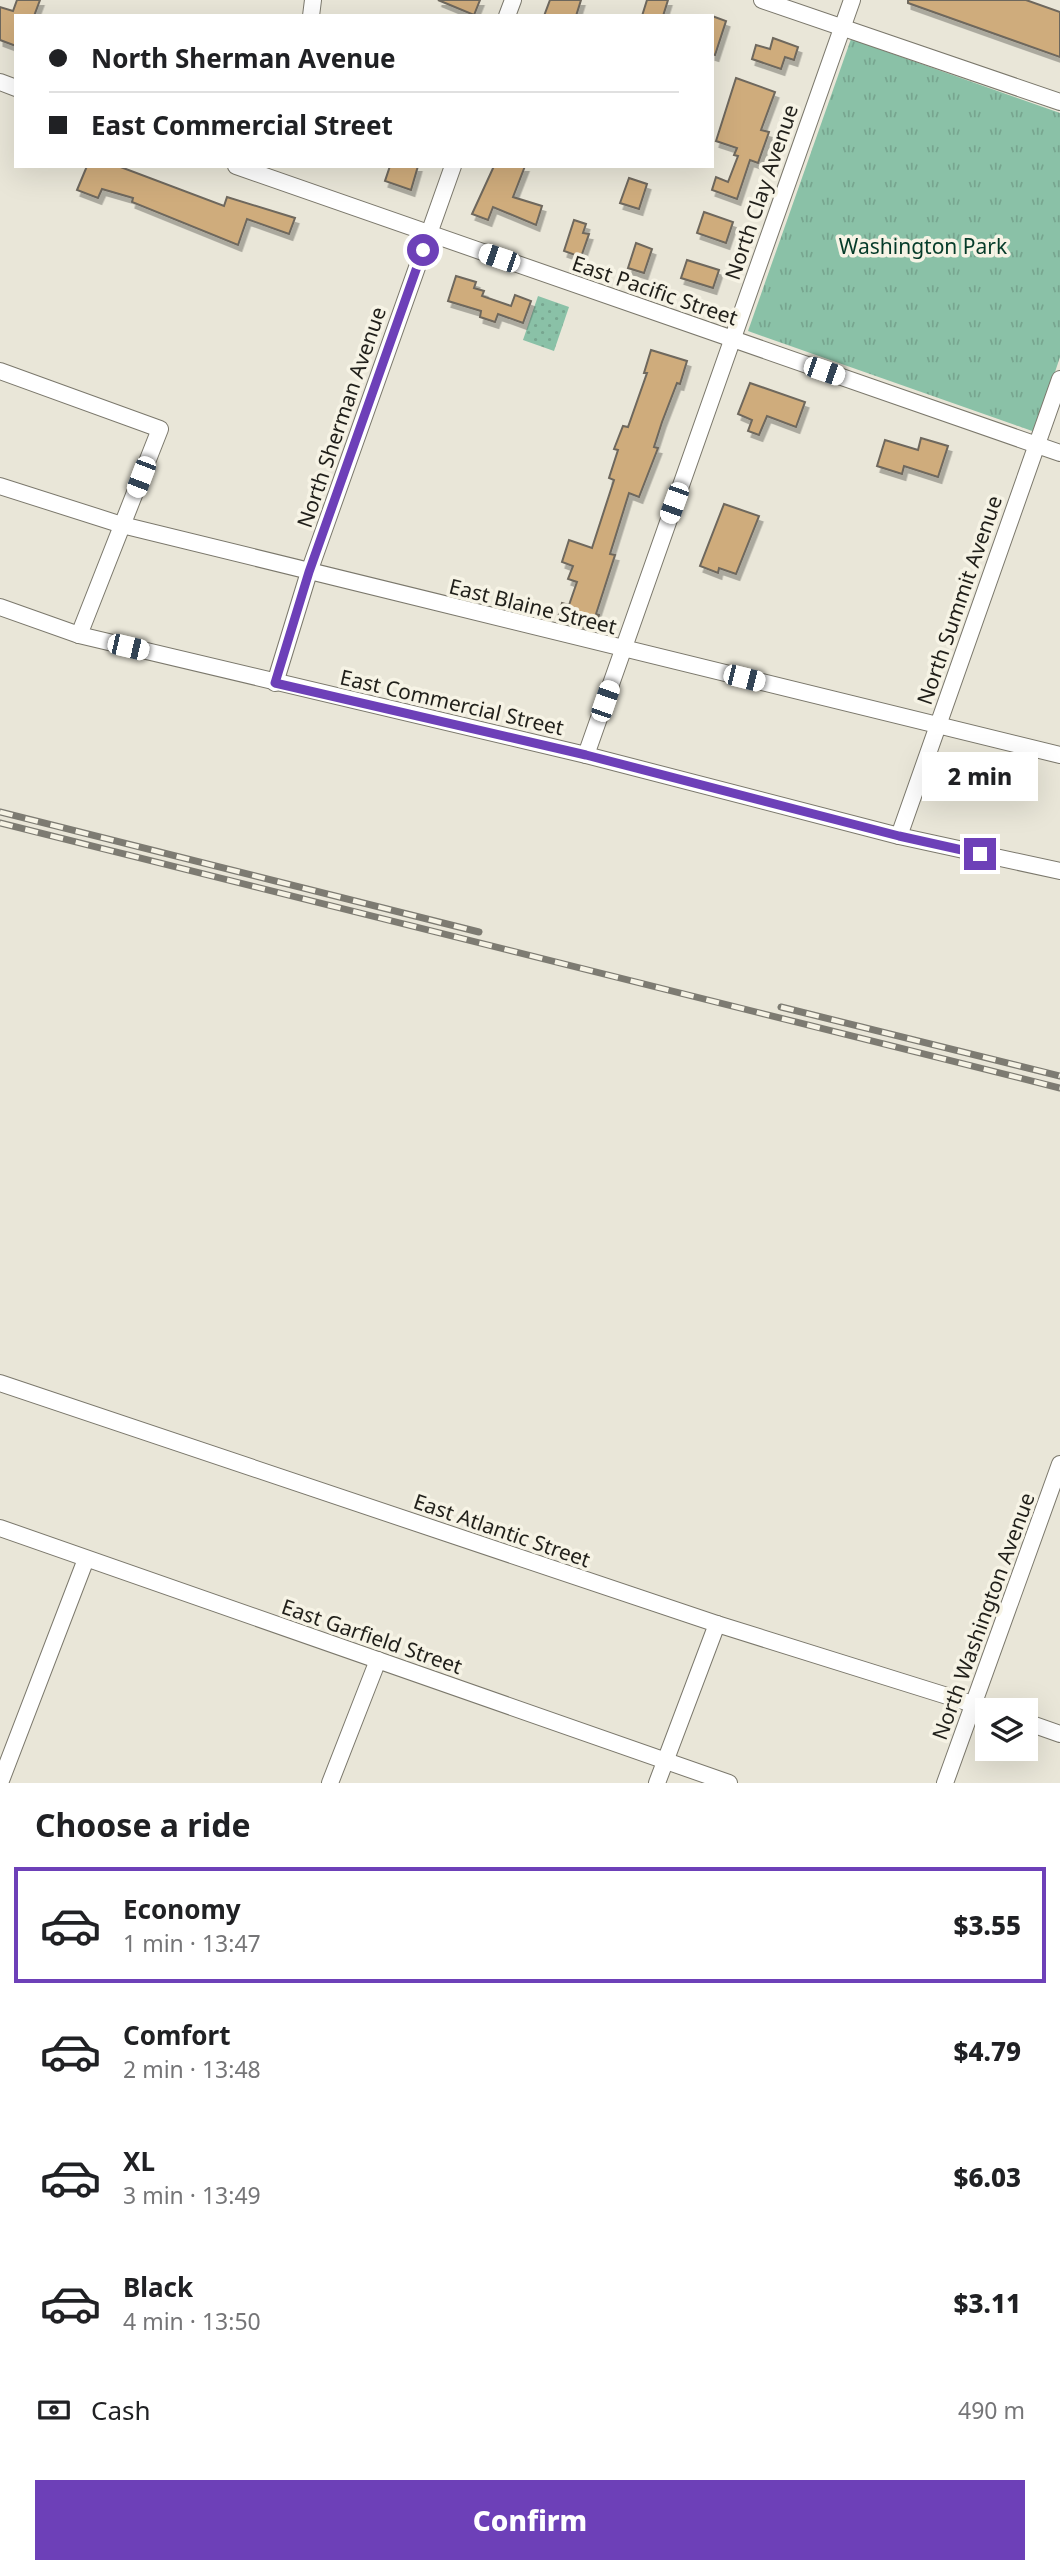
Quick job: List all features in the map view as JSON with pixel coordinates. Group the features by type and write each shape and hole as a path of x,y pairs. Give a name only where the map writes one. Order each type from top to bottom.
{"street":[{"path":"762,0 1060,102"},
{"name":"North Clay Avenue","path":"586,755 852,0"},
{"name":"North Sherman Avenue","path":"275,683 309,572 452,168"},
{"name":"East Pacific Street","path":"254,169 429,233 1060,453"},
{"path":"0,371 160,429 79,635"},
{"name":"North Summit Avenue","path":"899,836 1060,379"},
{"name":"East Blaine Street","path":"0,486 122,525 1060,755"},
{"name":"East Commercial Street","path":"0,607 79,635 586,755 899,836 1060,871"},
{"name":"East Atlantic Street","path":"0,1383 717,1624 975,1704"},
{"name":"North Washington Avenue","path":"977,1698 1060,1464"},
{"name":"East Garfield Street","path":"0,1528 729,1783"},
{"path":"0,1783 86,1559"},
{"path":"657,1783 717,1624"},
{"path":"330,1783 378,1660"},
{"name":"North Washington Avenue","path":"945,1783 975,1704"},
{"path":"1038,1726 1060,1734"}],"green space":[{"name":"Washington Park","path":"851,39 1060,113 1060,357 1035,432 748,331"},
{"path":"538,296 569,307 554,351 523,340"}],"building":[{"path":"17,0 40,0 35,14 14,14 14,45 0,40 0,7 13,11"},
{"path":"438,0 480,0 474,14"},
{"path":"550,0 581,0 577,14 545,14"},
{"path":"647,0 668,0 664,14 643,14"},
{"path":"908,0 1026,0 1060,12 1060,57 908,3"},
{"path":"714,17 726,21 714,55"},
{"path":"773,38 798,47 794,60 785,57 781,69 752,59 756,45 770,49"},
{"path":"736,78 775,92 761,130 769,132 758,163 750,160 737,199 712,190 716,177 728,182 738,156 734,155 737,148 716,141"},
{"path":"86,168 123,168 224,206 227,197 295,218 289,234 247,219 238,245 132,202 133,198 102,189 98,198 77,190"},
{"path":"389,168 417,168 411,190 385,181"},
{"path":"493,168 524,168 513,197 542,206 536,225 493,207 488,220 472,214"},
{"path":"629,178 647,184 639,209 620,203"},
{"path":"704,212 733,222 726,243 697,233"},
{"path":"574,220 586,224 583,233 589,234 581,257 564,251"},
{"path":"636,243 652,249 644,273 628,268"},
{"path":"687,260 719,270 713,288 681,278"},
{"path":"456,276 476,282 474,288 484,291 482,296 511,306 515,295 531,301 523,323 498,314 495,322 480,317 481,311 448,301"},
{"path":"651,350 687,361 680,384 677,383 662,422 654,447 658,448 639,497 629,493 610,554 615,555 596,614 599,615 594,630 557,621 562,603 569,605 577,582 568,579 573,566 562,562 569,540 592,548 614,480 609,478 618,450 614,449 623,426 628,427 647,373 644,373"},
{"path":"750,383 805,402 796,427 767,416 759,435 748,431 752,420 738,414"},
{"path":"921,438 948,446 938,477 904,466 902,474 877,466 885,440 918,450"},
{"path":"724,504 759,516 736,574 719,568 718,573 700,566"}],"railway":[{"path":"0,812 479,932"},
{"path":"0,823 1060,1088"},
{"path":"781,1007 1060,1076"}],"route":[{"path":"423,250 309,572 275,683 586,755 899,836 980,854"}]}
